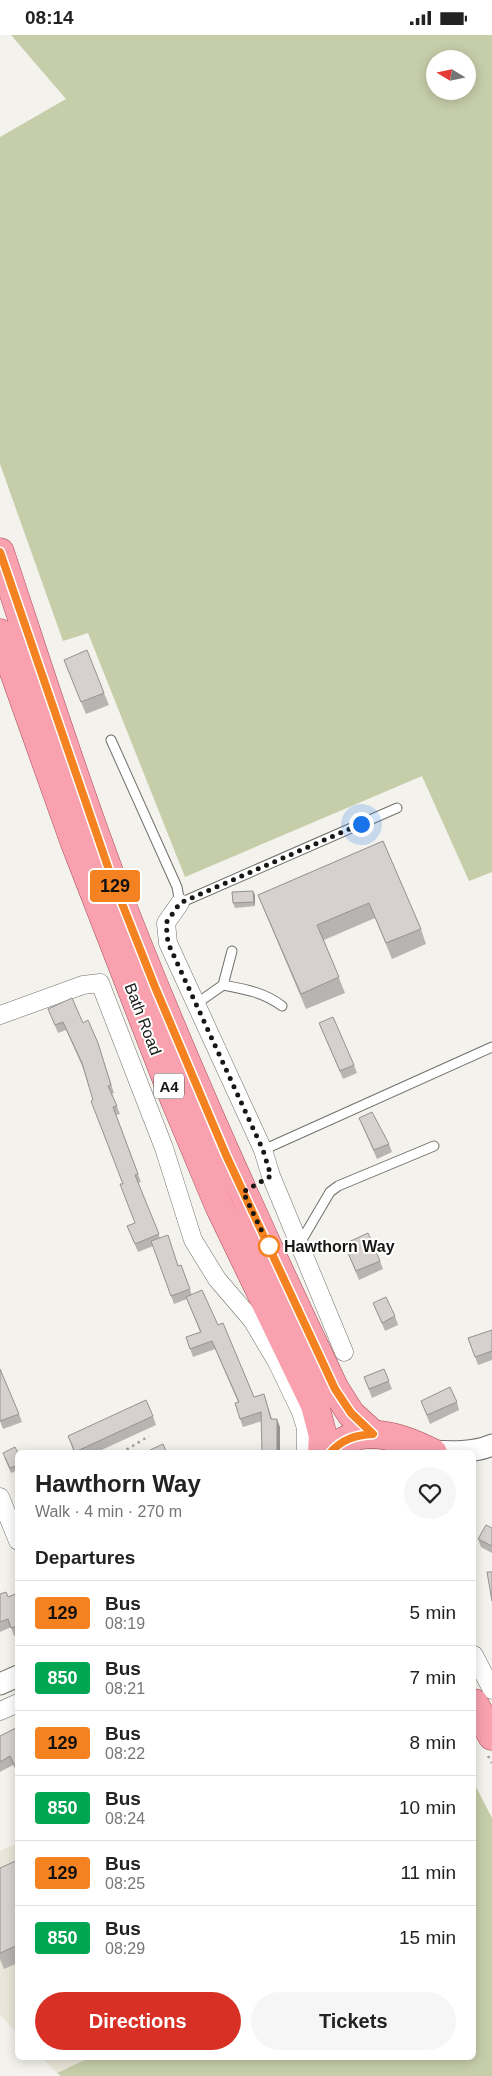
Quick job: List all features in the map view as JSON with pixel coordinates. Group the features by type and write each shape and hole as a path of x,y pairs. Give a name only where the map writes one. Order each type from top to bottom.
{"main road":[{"name":"Bath Road","path":"0,552 110,873 168,1020 243,1192 341,1399 351,1413 373,1434"},
{"name":"Bath Road","path":"0,633 80,856 160,1064 219,1206 315,1405 323,1435 322,1450"},
{"path":"219,1206 243,1192"},
{"path":"333,1450 351,1437 373,1434 396,1439 426,1450"},
{"path":"476,1707 492,1737"}],"street":[{"path":"180,903 166,923 168,943 263,1150 271,1176 344,1352"},
{"path":"0,1015 83,985 100,983 164,1148 193,1240 217,1279 252,1320 277,1362 301,1412 306,1428 306,1450"},
{"path":"243,1192 271,1176"},
{"path":"0,1497 13,1515"},
{"path":"476,1659 492,1691"},
{"path":"0,1684 15,1677"},
{"path":"0,1711 15,1704"}],"lane":[{"path":"110,740 177,887 180,903 397,808"},
{"path":"196,1004 222,985 232,951"},
{"path":"222,985 256,992 272,998 282,1006"},
{"path":"263,1150 492,1047"},
{"path":"300,1243 330,1192 434,1147"}],"path":[{"path":"126,1450 149,1436"}],"shaded area":[{"path":"15,1844 15,2031 0,2015 0,1851"},
{"path":"44,2060 86,2060 57,2073"}],"green space":[{"path":"11,35 492,35 492,872 469,881 422,776 185,877 88,633 63,641 0,464 0,137 66,99"},
{"path":"476,1787 492,1818 492,2076 61,2076 57,2073 85,2060 476,2060"}],"building":[{"path":"87,650 104,693 81,702 64,660"},
{"path":"383,841 421,929 386,943 369,903 317,925 339,977 301,994 258,895"},
{"path":"253,891 254,902 233,903 232,892"},
{"path":"72,998 83,1023 88,1020 98,1043 111,1085 108,1086 117,1106 113,1107 138,1174 135,1175 159,1234 135,1244 127,1226 135,1223 120,1184 123,1184 91,1101 93,1100 82,1063 63,1022 55,1025 48,1009"},
{"path":"333,1017 354,1065 340,1071 319,1023"},
{"path":"372,1112 389,1144 374,1150 359,1118"},
{"path":"368,1233 380,1261 356,1271 344,1244"},
{"path":"168,1235 178,1266 181,1265 190,1289 171,1296 151,1241"},
{"path":"202,1290 218,1325 223,1323 254,1397 264,1394 271,1419 277,1419 277,1450 262,1450 261,1412 240,1419 235,1403 239,1402 212,1341 190,1349 186,1337 201,1332 186,1297"},
{"path":"386,1297 395,1316 382,1323 373,1303"},
{"path":"492,1330 492,1351 475,1357 468,1338"},
{"path":"0,1369 19,1414 0,1421"},
{"path":"384,1369 389,1381 369,1389 364,1377"},
{"path":"450,1387 457,1402 427,1415 421,1401"},
{"path":"146,1400 153,1416 79,1450 74,1450 68,1436"},
{"path":"163,1444 166,1450 150,1450"},
{"path":"15,1447 15,1466 10,1468 3,1453"},
{"path":"486,1525 492,1528 492,1546 478,1539"},
{"path":"487,1572 492,1572 492,1601"},
{"path":"6,1592 8,1597 15,1594 15,1627 11,1628 8,1619 0,1622 0,1594"},
{"path":"15,1728 15,1766 10,1756 0,1762 0,1736"},
{"path":"15,1861 15,1946 0,1953 0,1868"}],"bus line":[{"name":"129","path":"0,552 110,873 168,1020 226,1155 335,1389 351,1413 373,1434 351,1437 333,1450"}],"place":[{"name":"Hawthorn Way","path":"269,1246"}],"route":[{"path":"269,1246 243,1192 271,1176 263,1150 168,943 166,923 180,903 361,824"}]}
